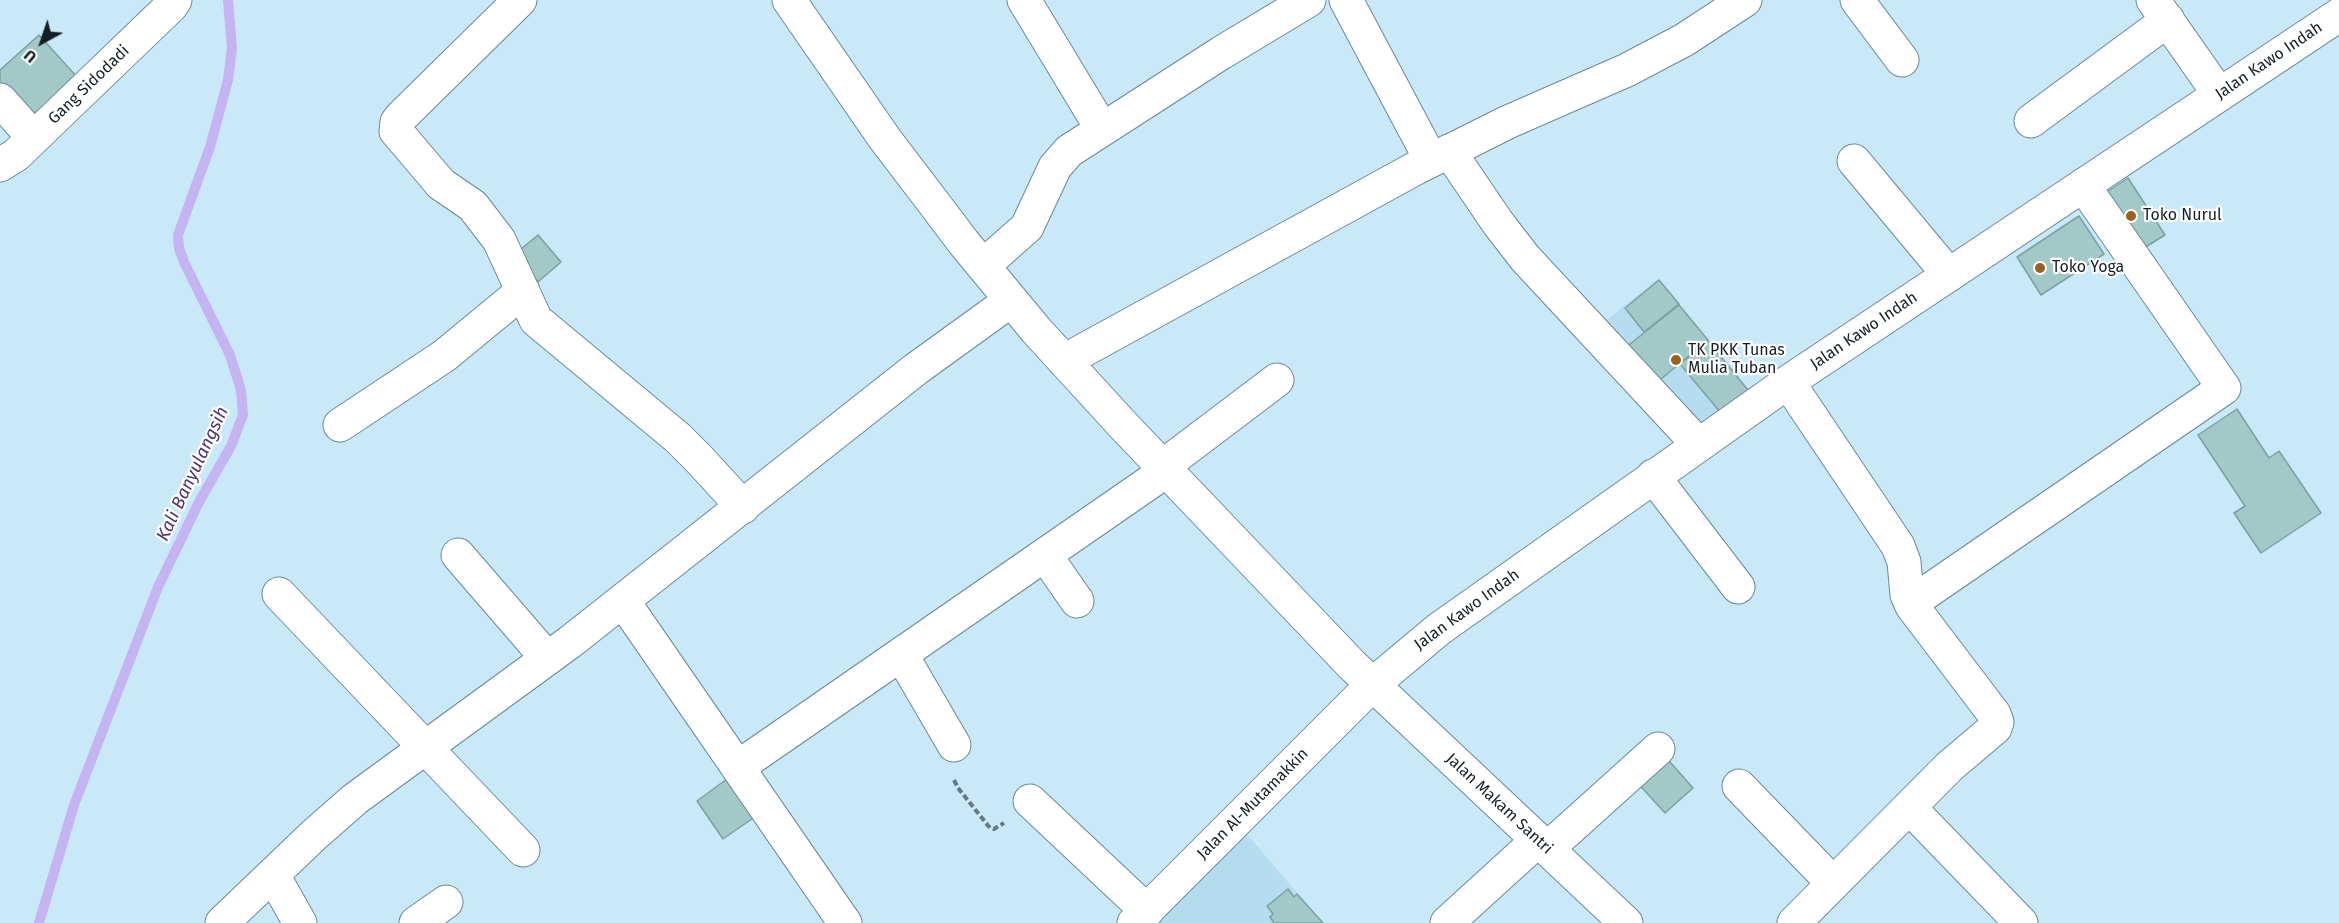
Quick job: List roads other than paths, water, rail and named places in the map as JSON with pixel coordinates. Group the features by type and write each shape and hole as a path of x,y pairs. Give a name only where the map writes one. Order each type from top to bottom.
{"street":[{"name":"Gang Sidodadi","path":"0,165 16,155 175,0"},
{"path":"520,0 401,117 396,128 441,184 473,206 489,226 506,251 536,320 689,448 743,507"},
{"name":"Jalan Makam Santri","path":"789,0 885,139 1010,301 1064,361 1164,469 1372,685 1626,923"},
{"path":"1024,0 1102,129"},
{"path":"983,267 1027,227 1063,156 1102,129 1309,0"},
{"path":"1346,0 1440,156 1498,223 1524,258 1698,444"},
{"path":"1064,361 1440,156 1508,122 1627,70 1684,40 1745,0"},
{"path":"1857,0 1902,60"},
{"path":"2031,121 2160,10 2219,94"},
{"name":"Jalan Kawo Indah","path":"1372,685 1447,624 1698,444 2339,15"},
{"path":"0,100 34,138"},
{"path":"1854,160 1949,275"},
{"path":"1911,603 2223,388 2083,185"},
{"path":"340,425 444,356 523,291"},
{"path":"222,923 332,818 424,747 623,602 916,369 1010,301"},
{"path":"738,767 1164,469 1277,380"},
{"path":"1788,382 1898,546 1903,558 1907,595 1911,603 1994,714 1997,722 1995,728 1950,766 1794,923"},
{"path":"1653,476 1738,588"},
{"path":"458,555 547,658"},
{"path":"1044,555 1077,601"},
{"path":"279,594 523,850"},
{"path":"623,602 845,923"},
{"path":"901,654 954,745"},
{"name":"Jalan Al-Mutamakkin","path":"1140,919 1372,685"},
{"path":"1447,923 1658,749"},
{"path":"1739,786 1833,883"},
{"path":"1030,801 1140,919"},
{"path":"1910,807 2021,923"},
{"path":"273,875 300,923"},
{"path":"416,923 446,902"}],"waterway":[{"name":"Kali Banyulangsih","path":"39,923 74,805 158,587 199,502 231,446 243,415 241,390 230,355 184,262 179,248 178,235 210,147 228,80 232,48 228,0"}],"place":[{"name":"Toko Nurul","path":"2131,216"},
{"name":"Toko Yoga","path":"2040,268"},
{"name":"TK PKK Tunas Mulia Tuban","path":"1676,360"}]}
